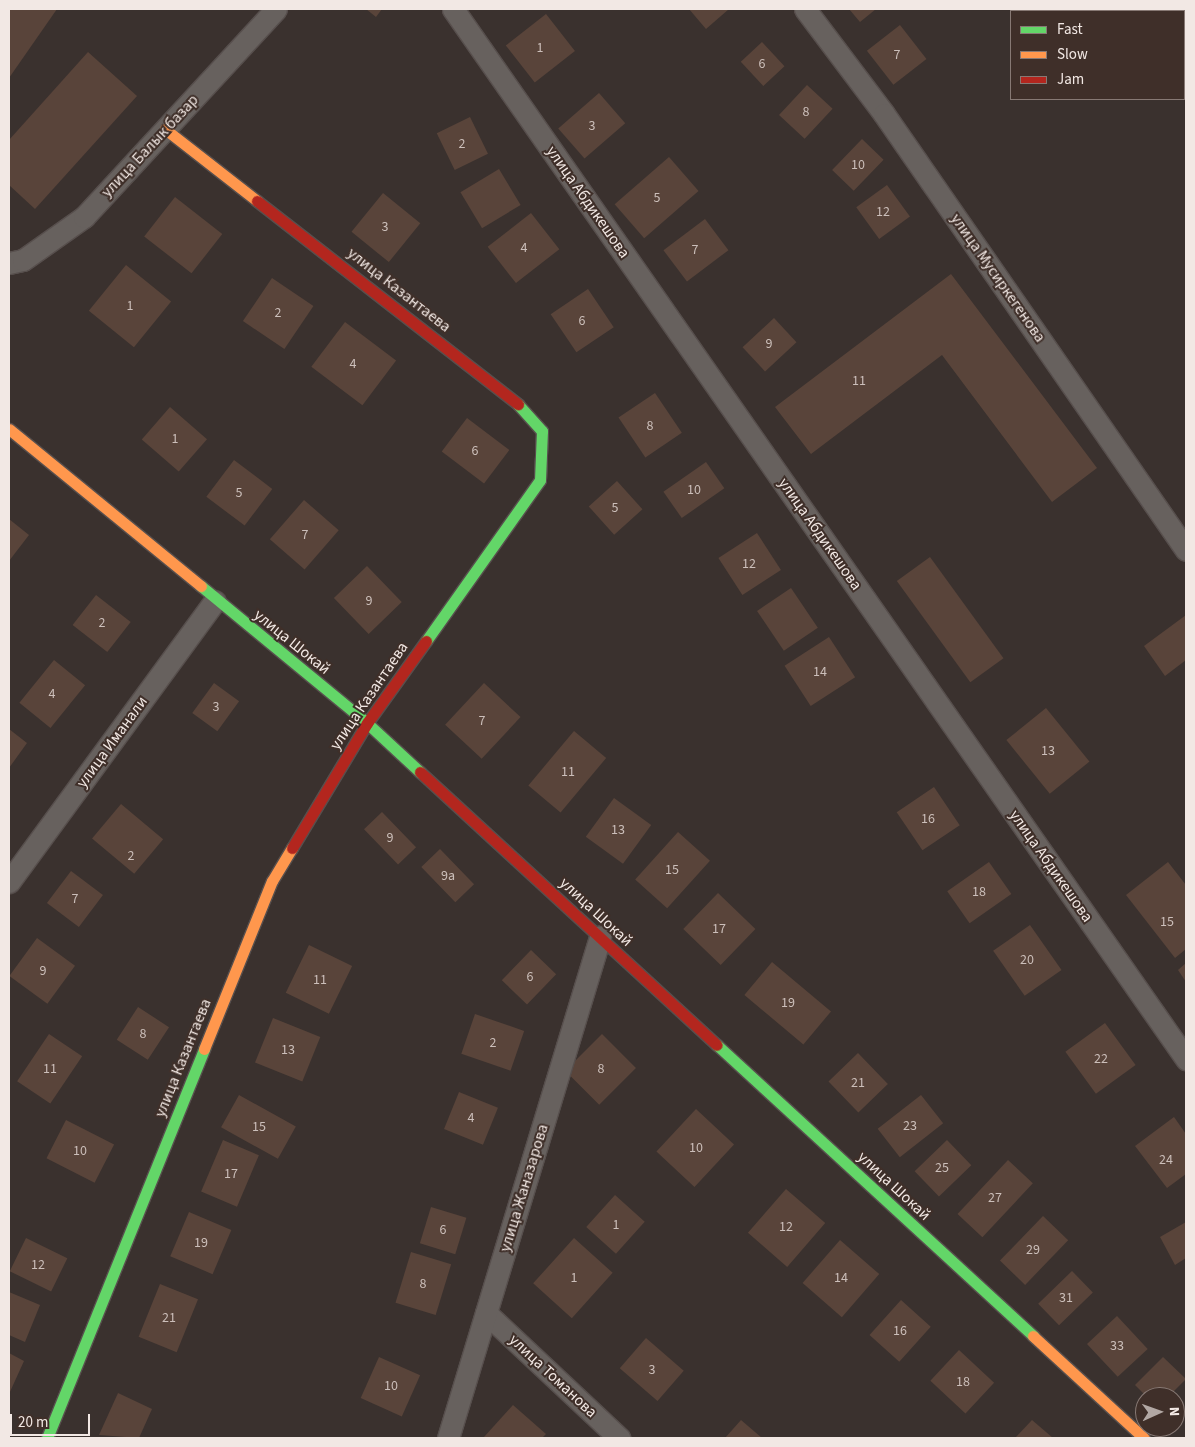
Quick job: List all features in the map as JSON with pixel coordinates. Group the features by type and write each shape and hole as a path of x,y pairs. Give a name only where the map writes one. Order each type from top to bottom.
{"street":[{"name":"улица Балык базар","path":"9,262 23,260 84,217 276,9"},
{"name":"улица Абдикешова","path":"453,9 1186,1059"},
{"name":"улица Мусиркегенова","path":"805,9 884,114 1186,550"},
{"name":"улица Казантаева","path":"47,1438 272,881 367,723 528,503 540,480 542,431 516,402 165,129"},
{"name":"улица Шокай","path":"9,429 215,601 367,723 1144,1438"},
{"name":"улица Иманали","path":"9,882 215,601"},
{"name":"улица Жаназарова","path":"448,1438 600,937"},
{"name":"улица Томанова","path":"486,1313 619,1438"}],"building":[{"path":"9,9 57,9 9,78"},
{"path":"366,9 382,9 376,17"},
{"path":"689,9 729,9 706,29"},
{"path":"849,9 876,9 860,22"},
{"path":"546,14 575,51 535,82 506,45"},
{"path":"900,25 926,59 893,85 867,51"},
{"path":"762,42 785,66 763,86 741,62"},
{"path":"88,52 137,96 35,209 9,185 9,140"},
{"path":"807,85 833,109 805,139 779,115"},
{"path":"599,93 625,123 584,159 558,128"},
{"path":"470,117 488,154 455,170 437,133"},
{"path":"862,139 884,160 854,191 832,170"},
{"path":"669,157 699,191 644,238 615,204"},
{"path":"499,169 521,205 482,228 460,192"},
{"path":"887,185 910,217 879,239 856,207"},
{"path":"383,193 420,223 389,262 352,232"},
{"path":"175,197 222,234 191,273 144,236"},
{"path":"531,213 559,249 516,283 488,247"},
{"path":"705,219 728,250 687,281 663,250"},
{"path":"126,265 171,302 134,347 89,311"},
{"path":"951,274 1097,468 1052,502 942,355 811,454 775,407"},
{"path":"272,278 313,306 284,349 243,321"},
{"path":"588,289 614,327 576,352 551,314"},
{"path":"774,318 797,342 765,371 743,347"},
{"path":"345,322 396,361 362,405 311,367"},
{"path":"655,393 682,433 645,457 619,418"},
{"path":"170,407 207,439 179,472 142,439"},
{"path":"467,418 509,450 484,483 442,452"},
{"path":"234,460 272,489 245,526 206,497"},
{"path":"706,462 724,488 682,518 663,492"},
{"path":"617,481 642,509 614,535 589,506"},
{"path":"304,500 339,530 305,569 270,539"},
{"path":"9,519 29,535 9,561"},
{"path":"757,533 781,570 742,595 718,558"},
{"path":"930,557 1003,658 970,682 897,581"},
{"path":"367,566 402,602 369,634 334,598"},
{"path":"791,588 818,628 784,651 757,611"},
{"path":"96,595 131,622 107,652 73,625"},
{"path":"1186,615 1186,660 1165,676 1144,646"},
{"path":"829,637 855,677 811,706 785,666"},
{"path":"54,660 85,685 50,728 19,703"},
{"path":"214,683 239,701 217,731 192,713"},
{"path":"484,683 521,717 482,759 445,725"},
{"path":"1046,708 1089,762 1050,794 1006,740"},
{"path":"9,729 27,743 9,768"},
{"path":"574,731 606,758 561,812 528,785"},
{"path":"934,787 960,825 922,850 897,812"},
{"path":"614,798 651,825 623,864 586,837"},
{"path":"121,804 163,839 134,874 92,838"},
{"path":"382,812 416,847 398,865 364,829"},
{"path":"678,832 710,861 667,908 635,880"},
{"path":"440,849 474,884 455,902 421,867"},
{"path":"989,862 1011,894 970,923 947,891"},
{"path":"1168,862 1186,885 1186,949 1175,958 1126,895"},
{"path":"71,871 103,895 79,927 47,903"},
{"path":"718,893 755,929 721,965 683,929"},
{"path":"1030,925 1062,970 1025,996 993,951"},
{"path":"37,938 75,966 47,1004 9,976"},
{"path":"309,945 352,966 329,1014 286,993"},
{"path":"531,950 556,974 527,1005 502,980"},
{"path":"772,962 831,1011 803,1044 744,995"},
{"path":"1186,963 1186,982 1178,970"},
{"path":"138,1007 169,1027 148,1060 117,1040"},
{"path":"475,1014 524,1031 510,1071 461,1054"},
{"path":"273,1018 320,1037 302,1082 255,1063"},
{"path":"1105,1023 1136,1065 1096,1094 1065,1052"},
{"path":"49,1034 82,1056 50,1104 17,1081"},
{"path":"602,1034 636,1068 599,1105 565,1071"},
{"path":"858,1053 888,1084 858,1112 829,1081"},
{"path":"459,1092 498,1108 483,1145 444,1129"},
{"path":"239,1095 296,1127 278,1159 221,1127"},
{"path":"921,1095 943,1123 900,1157 878,1129"},
{"path":"696,1109 734,1144 694,1187 656,1151"},
{"path":"1174,1117 1186,1134 1186,1174 1167,1188 1135,1146"},
{"path":"66,1120 114,1145 95,1183 46,1158"},
{"path":"223,1140 259,1155 237,1207 201,1192"},
{"path":"947,1140 971,1165 939,1196 915,1171"},
{"path":"1008,1160 1033,1183 982,1237 958,1214"},
{"path":"786,1189 825,1223 787,1267 748,1233"},
{"path":"615,1195 645,1222 616,1254 586,1227"},
{"path":"431,1207 466,1218 455,1254 420,1243"},
{"path":"189,1212 231,1230 213,1274 170,1256"},
{"path":"1043,1216 1068,1240 1025,1285 1000,1261"},
{"path":"1186,1222 1186,1258 1175,1265 1160,1237"},
{"path":"26,1238 67,1258 51,1291 10,1271"},
{"path":"574,1238 613,1273 572,1318 533,1283"},
{"path":"840,1240 879,1274 842,1317 803,1283"},
{"path":"411,1252 451,1264 436,1315 396,1303"},
{"path":"1072,1271 1093,1293 1059,1325 1038,1304"},
{"path":"160,1284 198,1299 177,1352 139,1337"},
{"path":"9,1292 40,1305 25,1342 9,1335"},
{"path":"901,1300 931,1327 899,1362 870,1335"},
{"path":"1117,1316 1148,1349 1118,1377 1087,1344"},
{"path":"646,1338 684,1371 657,1401 620,1368"},
{"path":"959,1350 994,1383 965,1413 930,1381"},
{"path":"9,1353 24,1361 9,1394"},
{"path":"379,1357 420,1375 402,1416 361,1398"},
{"path":"1163,1357 1186,1379 1178,1387 1137,1387 1135,1385"},
{"path":"118,1393 152,1409 139,1438 99,1435"},
{"path":"513,1405 546,1434 542,1438 484,1437"},
{"path":"741,1420 762,1438 725,1438"},
{"path":"1032,1420 1053,1438 1015,1438"}],"traffic: fast":[{"path":"426,641 540,480 542,431 518,404"},
{"path":"201,586 367,723 420,772"},
{"path":"717,1045 1033,1336"},
{"path":"47,1438 204,1049"}],"traffic: slow":[{"path":"165,129 257,201"},
{"path":"9,429 201,586"},
{"path":"204,1049 272,881 292,848"},
{"path":"1033,1336 1144,1438"}],"traffic: jam":[{"path":"257,201 518,404"},
{"path":"292,848 367,723 426,641"},
{"path":"420,772 717,1045"}]}
